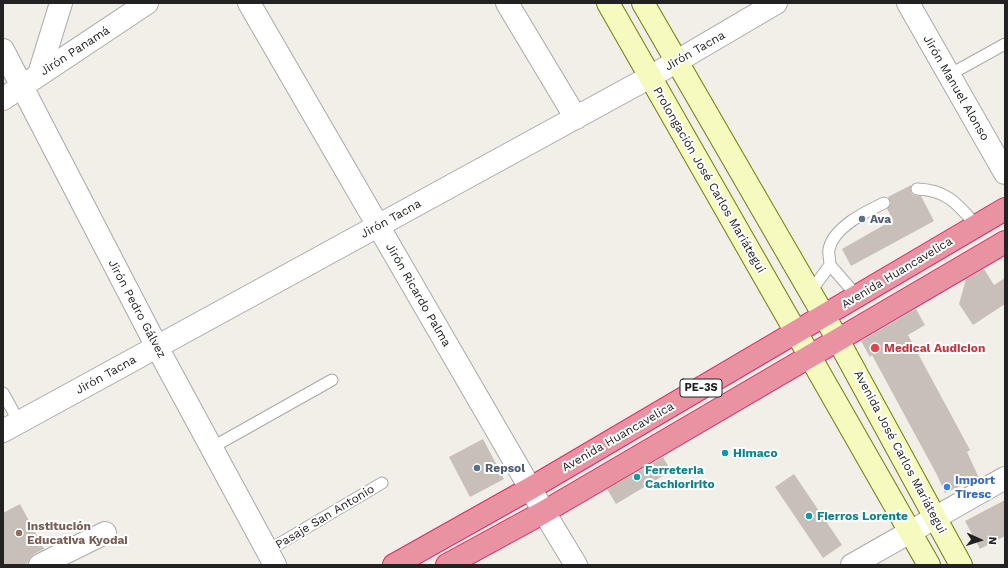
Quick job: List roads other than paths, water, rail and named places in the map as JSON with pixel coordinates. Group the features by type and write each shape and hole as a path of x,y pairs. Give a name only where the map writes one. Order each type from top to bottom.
{"highway":[{"name":"Avenida Huancavelica","path":"394,565 531,488 1005,209"},
{"name":"PE-3S","path":"447,565 544,512 1005,242"}],"street":[{"path":"30,81 61,3"},
{"name":"Jirón Panamá","path":"3,99 148,3"},
{"name":"Jirón Ricardo Palma","path":"249,3 576,565"},
{"path":"507,3 576,118"},
{"name":"Prolongación José Carlos Mariátegui","path":"608,3 810,356"},
{"path":"643,3 838,340"},
{"name":"Jirón Tacna","path":"11,427 650,77 776,3"},
{"name":"Jirón Manuel Alonso","path":"908,3 1005,173"},
{"name":"Jirón Pedro Gálvez","path":"3,50 30,81 157,347 271,558"},
{"name":"Avenida José Carlos Mariátegui","path":"838,340 961,565"},
{"path":"810,356 929,565"},
{"path":"852,565 1005,478"},
{"path":"40,565 105,533"}],"lane":[{"path":"949,75 1005,44"},
{"path":"918,189 926,189 952,199 976,225"},
{"path":"857,296 830,265 829,249 834,238 842,228 884,203"},
{"path":"811,292 830,265"},
{"path":"211,448 332,380"},
{"path":"3,393 11,427"},
{"name":"Pasaje San Antonio","path":"271,558 382,483"}],"place":[{"name":"Ava","path":"862,219"},
{"name":"Medical Audicion","path":"875,348"},
{"name":"Himaco","path":"725,453"},
{"name":"Repsol","path":"477,468"},
{"name":"Ferreteria Cachioririto","path":"637,477"},
{"name":"Import Tiresc","path":"947,487"},
{"name":"Fierros Lorente","path":"809,516"},
{"name":"Institución Educativa Kyodai","path":"19,533"}]}
